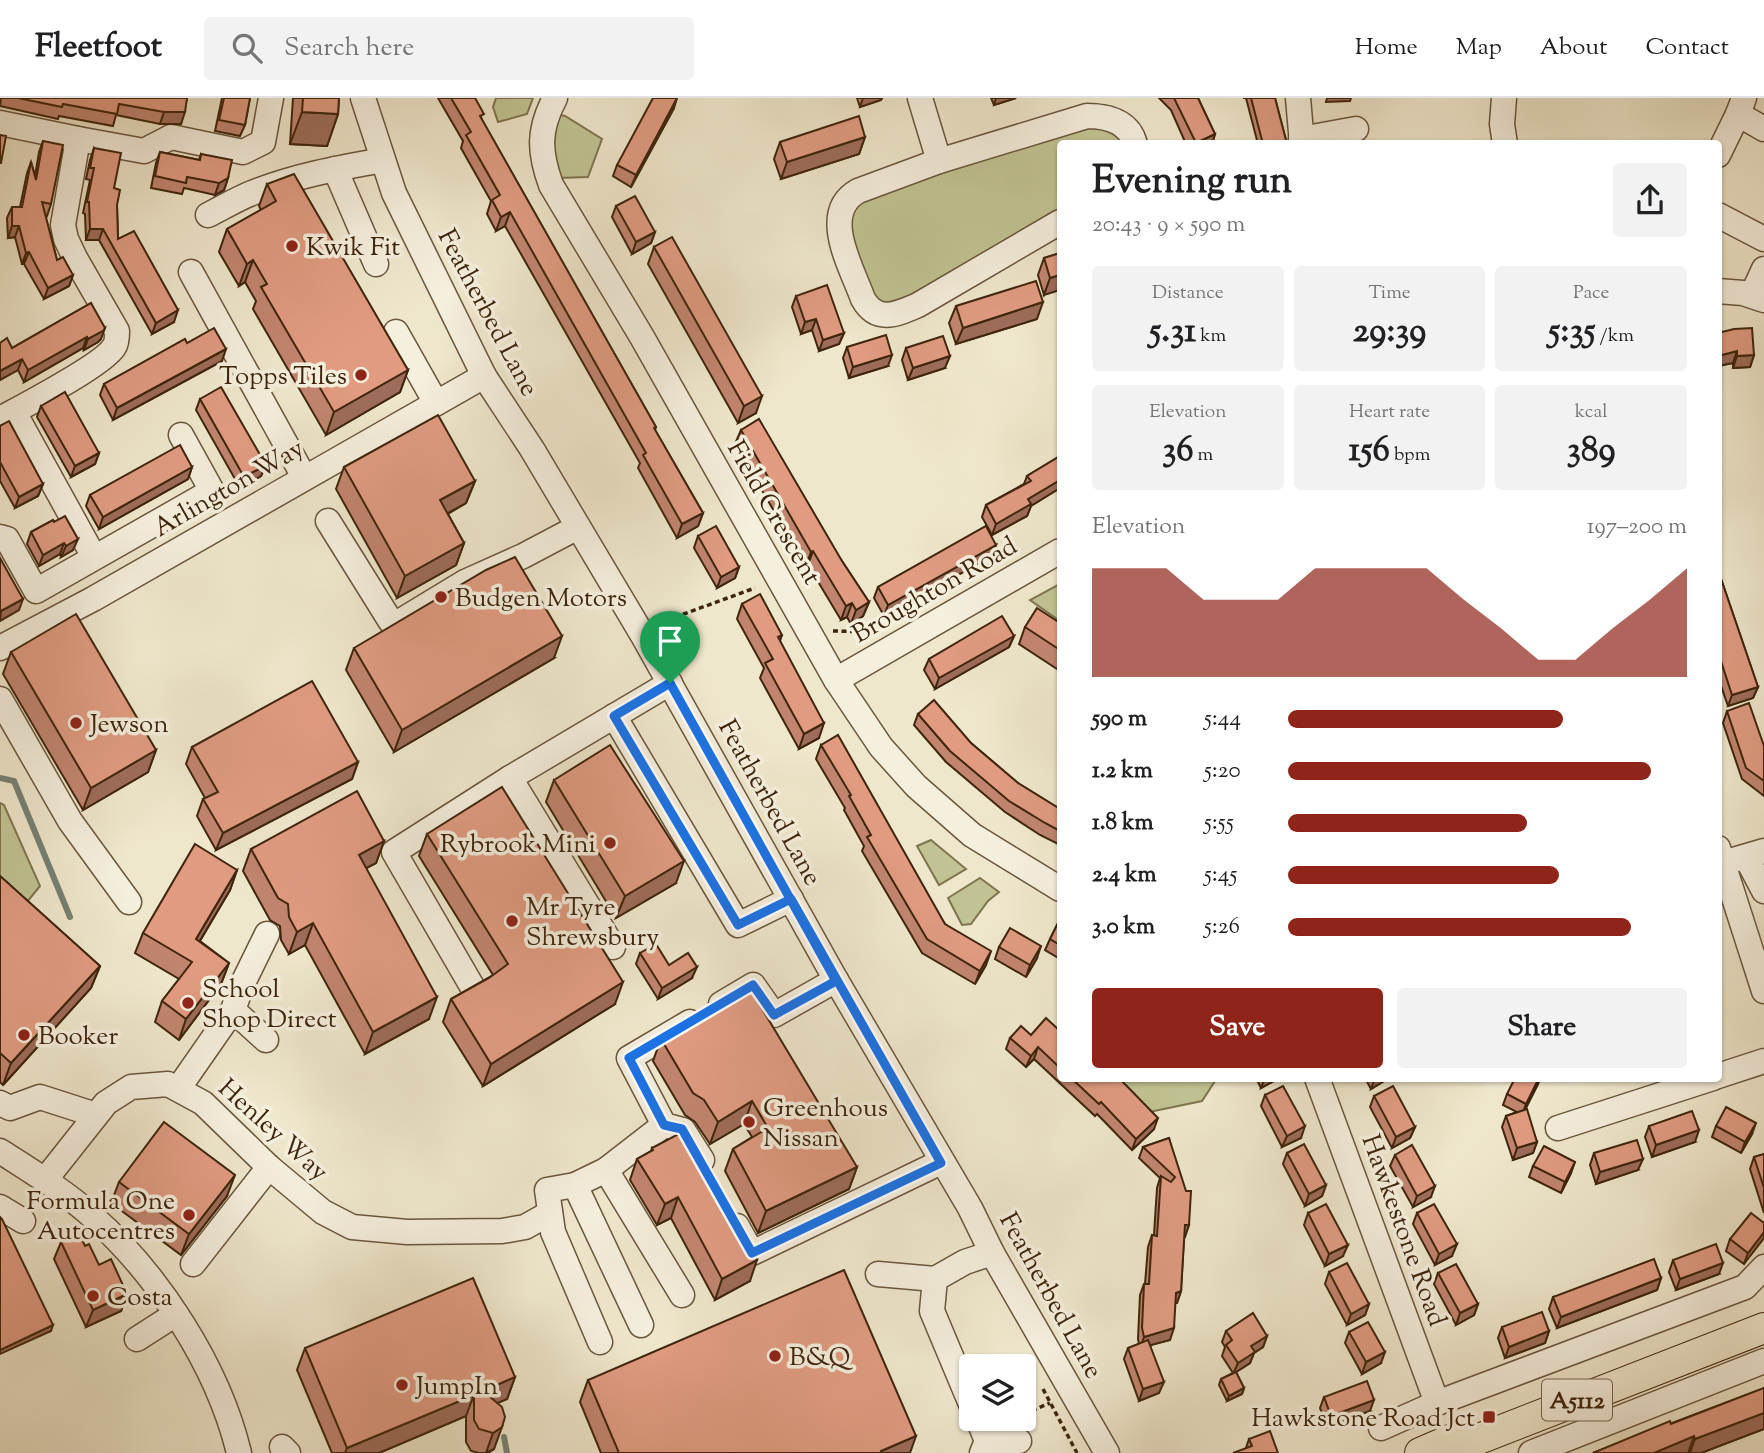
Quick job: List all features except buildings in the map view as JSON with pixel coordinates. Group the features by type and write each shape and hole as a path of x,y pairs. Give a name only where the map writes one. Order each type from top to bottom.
{"main road":[{"name":"A5112","path":"1420,1453 1450,1440 1462,1448 1544,1412 1764,1328"}],"street":[{"path":"0,123 144,151 171,137 243,152 263,142 271,98"},
{"name":"Featherbed Lane","path":"363,98 394,193 484,376 532,449 642,634 836,981 970,1208 992,1253 1107,1453"},
{"name":"Field Crescent","path":"555,98 545,118 542,138 542,161 551,185 642,337 836,680 881,747 916,786 972,835 1057,887"},
{"path":"920,98 939,162"},
{"path":"1298,98 1302,140"},
{"path":"1504,98 1502,124 1504,140"},
{"path":"1722,146 1741,106 1764,130"},
{"path":"1057,224 918,305 900,313 886,315 875,313 863,299 838,228 843,205 858,191 939,162 1087,116 1104,116 1121,123 1134,140"},
{"path":"1306,140 1356,129"},
{"path":"78,139 63,225 75,258 117,331 117,338 114,348 96,364 7,416 84,563"},
{"path":"208,215 250,194 285,181 383,160"},
{"path":"335,169 376,264"},
{"path":"1722,217 1764,239"},
{"path":"1722,292 1758,298 1764,269"},
{"path":"191,272 304,477"},
{"path":"396,332 436,403"},
{"name":"Arlington Way","path":"0,648 93,599 484,376"},
{"path":"0,537 7,539 36,591 212,491 181,435"},
{"path":"328,521 391,622 399,622 465,582 578,527"},
{"name":"Broughton Road","path":"836,680 1057,553"},
{"path":"473,988 394,852 670,683"},
{"path":"0,699 70,821 129,902"},
{"path":"614,716 738,925 791,899"},
{"path":"510,779 613,947"},
{"path":"1738,855 1764,891"},
{"path":"1738,855 1764,991"},
{"path":"178,1089 233,1010 267,934"},
{"path":"716,1186 682,1129 664,1125 629,1058 753,985 774,1015 836,981"},
{"path":"233,1010 266,1040"},
{"path":"1722,1075 1764,1061"},
{"name":"Hawkestone Road","path":"1318,1082 1437,1403"},
{"path":"1558,1128 1701,1082"},
{"name":"Henley Way","path":"45,1180 106,1103 131,1087 168,1084 203,1104 269,1167 323,1212 352,1227 407,1232 502,1231 525,1227 550,1213"},
{"path":"0,1103 9,1108 40,1097 96,1115"},
{"path":"600,1342 553,1232 547,1190 575,1185 606,1170 664,1125"},
{"path":"0,1151 45,1180 90,1215 125,1248 176,1314 215,1382 239,1453"},
{"path":"727,1208 752,1253 941,1163"},
{"path":"193,1264 269,1167"},
{"path":"606,1170 682,1295"},
{"path":"575,1185 641,1325"},
{"path":"0,1207 23,1221"},
{"path":"878,1274 934,1279 965,1262 992,1253"},
{"path":"1381,1429 1437,1403 1745,1287 1764,1268"},
{"path":"934,1279 932,1311 959,1375"},
{"path":"137,1339 176,1314"},
{"path":"1531,1453 1764,1361"},
{"path":"1544,1412 1556,1444"},
{"path":"983,1438 1019,1441"}],"path":[{"path":"642,634 660,623 755,588"},
{"path":"824,631 876,632"},
{"path":"1036,1409 1050,1403"}],"green space":[{"path":"496,98 533,98 527,114 498,122 493,107"},
{"path":"557,114 565,116 602,139 588,177 559,178 551,163"},
{"path":"1087,125 1111,127 1125,140 1057,140 1057,215 901,307 885,306 873,296 846,230 855,206 872,195"},
{"path":"1057,586 1057,619 1030,600"},
{"path":"0,803 4,805 40,886 14,918 0,905"},
{"path":"931,840 966,869 939,885 917,846"},
{"path":"980,878 999,892 988,901 971,924 962,925 948,898"},
{"path":"1107,1082 1214,1082 1202,1101 1140,1114"}],"waterway":[{"path":"0,778 14,781 70,917"},
{"path":"504,1437 507,1453"}],"place":[{"name":"Kwik Fit","path":"292,246"},
{"name":"Topps Tiles","path":"361,375"},
{"name":"Budgen Motors","path":"441,597"},
{"name":"Jewson","path":"76,723"},
{"name":"Rybrook Mini","path":"610,843"},
{"name":"Mr Tyre Shrewsbury","path":"512,921"},
{"name":"School Shop Direct","path":"188,1003"},
{"name":"Booker","path":"24,1035"},
{"name":"Greenhous Nissan","path":"749,1122"},
{"name":"Formula One Autocentres","path":"189,1215"},
{"name":"Costa","path":"93,1296"},
{"name":"B&Q","path":"775,1356"},
{"name":"JumpIn","path":"402,1385"},
{"name":"Hawkstone Road Jct","path":"1489,1417"}],"route":[{"path":"670,683 614,716 738,925 791,899 941,1163 752,1253 698,1153 682,1129 664,1125 629,1058 753,985 774,1015 836,981 791,899 670,683"}]}
